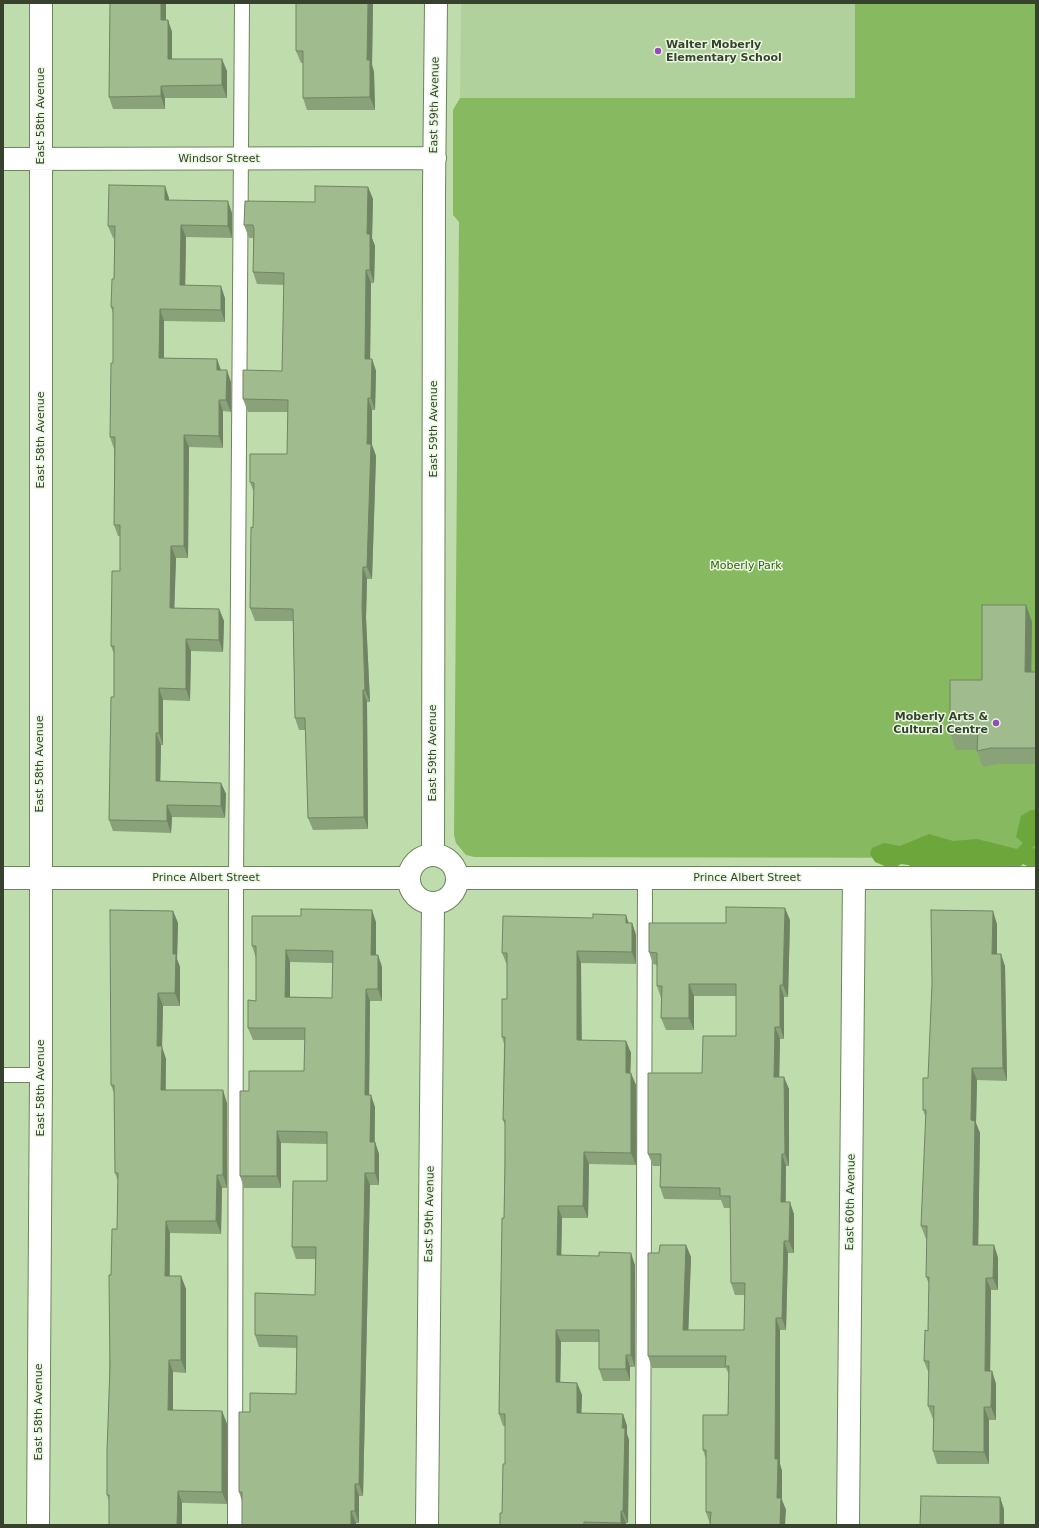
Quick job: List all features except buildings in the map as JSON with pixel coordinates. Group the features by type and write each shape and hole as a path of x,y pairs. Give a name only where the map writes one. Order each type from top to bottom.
{"street":[{"name":"East 58th Avenue","path":"38,1525 41,1075 40,3"},
{"name":"East 59th Avenue","path":"433,854 436,3"},
{"name":"Windsor Street","path":"3,159 435,158"},
{"path":"433,854 447,859 456,871 457,878 456,886 448,898 433,903 419,898 410,886 409,878 410,871 419,859 433,854"},
{"name":"Prince Albert Street","path":"3,878 409,878"},
{"name":"Prince Albert Street","path":"457,878 1036,878"},
{"name":"East 60th Avenue","path":"848,1525 854,878"},
{"name":"East 59th Avenue","path":"427,1525 433,903"}],"lane":[{"path":"235,1525 236,878 242,3"},
{"path":"643,1525 645,879"},
{"path":"3,1075 41,1075"}],"shaded area":[{"name":"Walter Moberly Elementary School","path":"461,3 855,3 855,98 460,98"}],"green space":[{"name":"Moberly Park","path":"855,3 1036,3 1036,858 474,857 466,855 456,843 454,835 459,222 453,215 453,110 460,98 855,98"},
{"path":"1031,810 1036,810 1036,844 1032,848 1036,849 1036,870 1023,864 1014,871 915,872 909,865 901,864 892,869 875,862 870,854 872,848 884,843 900,846 929,834 953,841 977,839 1017,849 1023,843 1016,837 1021,816"}],"place":[{"name":"Walter Moberly Elementary School","path":"658,51"},
{"name":"Moberly Arts & Cultural Centre","path":"996,723"}]}
